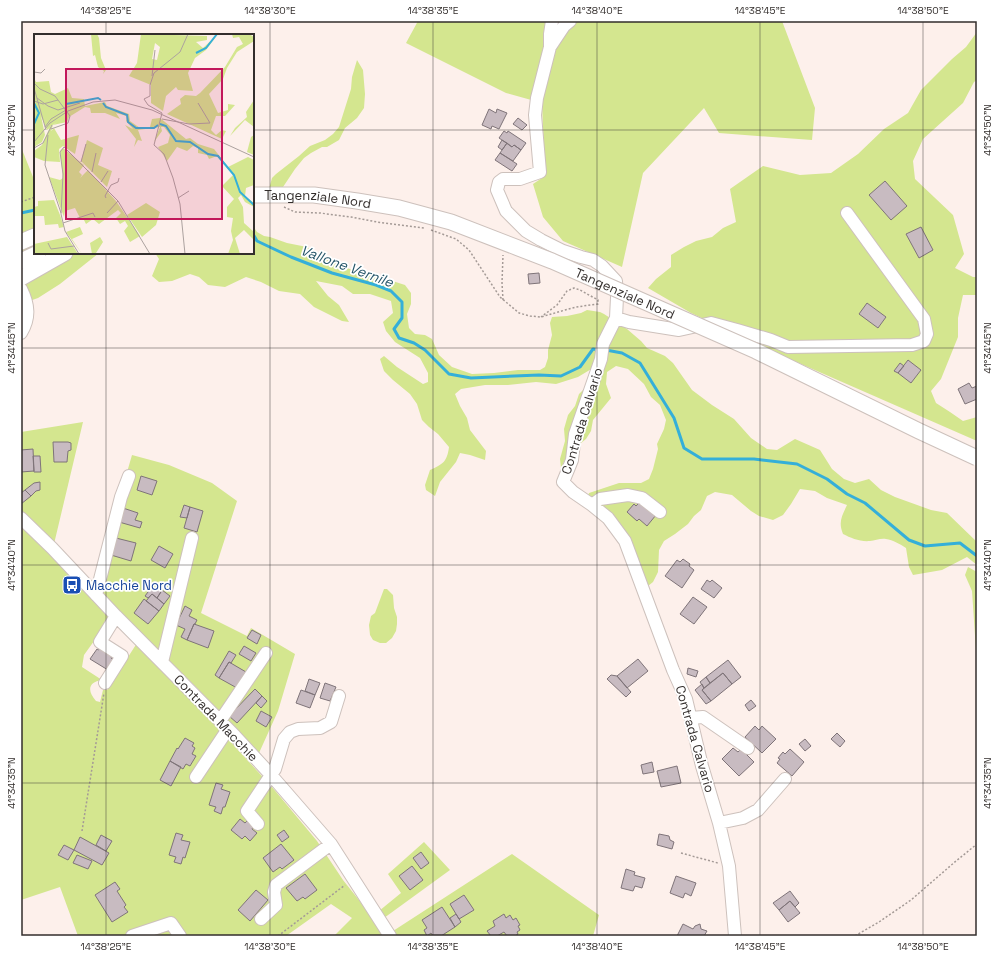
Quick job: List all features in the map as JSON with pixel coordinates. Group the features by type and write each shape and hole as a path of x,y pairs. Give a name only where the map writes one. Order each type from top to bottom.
{"main road":[{"name":"Tangenziale Nord","path":"254,195 314,195 399,208 452,222 552,261 749,348 977,458"},
{"path":"21,242 34,236"},
{"path":"21,262 36,254"},
{"path":"21,278 63,254"}],"street":[{"path":"550,47 552,21"},
{"name":"Contrada Calvario","path":"570,21 564,26 550,47 537,98 535,115 540,172 520,179 503,179 499,182 497,190 506,211 526,231 563,251 593,260 602,266 616,281 616,318 603,344 601,359 575,434 572,460 563,482 573,492 608,518 625,541 673,670 686,699 702,766 719,823 729,866 735,936"},
{"path":"616,318 629,322 679,330 711,323 771,340 788,348 912,345 924,341 927,334 924,319 847,213"},
{"path":"21,289 25,298 28,317 25,327 21,333"},
{"path":"96,595 121,497 128,476"},
{"path":"592,505 600,499 628,495 642,498 660,512"},
{"name":"Contrada Macchie","path":"21,518 224,725 331,844 390,936"},
{"path":"162,662 192,538"},
{"path":"105,683 122,656 100,642 116,616"},
{"path":"196,777 266,653"},
{"path":"258,824 247,811 274,769 284,739 290,732 298,729 320,728 331,722 339,696"},
{"path":"691,718 703,717 748,748"},
{"path":"719,823 743,818 758,810 785,779"},
{"path":"262,919 276,905 274,892 276,885 331,844"},
{"path":"132,936 171,923 180,936"}],"path":[{"path":"21,202 34,197"},
{"path":"282,207 295,212 352,217 424,228"},
{"path":"430,230 456,239 469,250 500,297 519,313 541,317 576,307 598,304 598,300 574,288 567,291 557,305 541,317"},
{"path":"503,253 503,300"},
{"path":"82,831 105,683"},
{"path":"855,936 879,922 911,900 956,860 977,844"},
{"path":"681,853 729,866"},
{"path":"278,936 353,880"}],"green space":[{"path":"418,21 782,21 815,108 812,140 719,133 704,108 643,173 622,267 563,241 543,217 533,184 545,176 542,103 506,93 406,43"},
{"path":"977,32 977,80 974,82 963,103 923,139 913,161 915,179 953,215 964,254 955,268 973,277 977,277 977,295 963,295 958,318 958,337 941,379 931,391 936,403 963,421 977,417 977,441 785,357 691,313 648,288 656,279 671,267 671,255 696,241 712,237 723,228 736,222 730,189 763,166 800,175 831,173 858,154 884,129 908,113 921,90 966,47"},
{"path":"357,60 363,70 365,94 364,108 357,118 345,128 339,140 327,147 322,147 304,158 281,190 269,189 272,178 276,174 310,146 325,140 339,127 351,89 352,77"},
{"path":"21,147 34,180 34,254 98,254 60,284 38,298 21,304"},
{"path":"254,228 257,232 264,236 307,247 317,254 347,268 405,285 411,293 411,304 407,314 409,328 415,334 425,335 432,339 439,355 452,367 472,374 518,370 540,370 545,367 548,358 548,350 552,335 550,323 552,317 567,316 587,310 600,312 627,329 647,348 665,356 673,363 692,390 734,419 751,438 767,449 777,450 795,439 820,450 832,469 844,479 855,483 869,479 881,490 895,497 931,510 947,513 977,542 977,565 967,557 942,570 913,575 909,567 906,548 889,540 882,539 863,541 843,534 841,522 847,505 827,498 815,491 800,489 783,515 773,520 759,516 732,495 715,492 707,496 701,510 688,524 664,541 659,550 658,572 653,582 648,586 643,578 635,550 625,533 587,498 589,493 619,483 641,483 649,479 653,469 658,449 657,444 664,429 666,420 660,405 651,397 644,384 628,369 616,366 607,372 606,384 611,398 593,420 591,431 586,439 567,455 561,468 560,459 565,441 564,429 568,415 575,406 579,394 585,388 593,368 578,377 556,384 536,382 508,385 485,385 461,389 455,394 467,418 470,430 486,451 485,460 460,453 456,462 440,482 435,496 426,490 425,485 430,470 444,462 446,459 449,447 438,434 422,420 417,404 410,394 384,371 380,359 384,356 397,367 423,384 428,382 428,373 420,358 395,342 386,331 383,322 393,313 391,301 370,294 353,294 342,286 316,281 328,296 339,305 349,322 342,321 314,307 300,294 279,291 261,282 246,277 225,287 208,285 199,277 190,274 172,281 159,282 152,276 159,259 156,254 254,254"},
{"path":"83,422 54,544 21,510 21,432"},
{"path":"132,455 169,465 212,483 237,501 201,613 247,636 251,628 295,654 278,711 259,753 196,687 94,586"},
{"path":"21,523 112,616 84,655 82,667 102,680 94,683 90,688 91,694 96,701 100,702 103,690 107,690 137,643 194,702 272,787 317,841 343,880 374,919 384,936 334,936 352,918 331,904 286,936 78,936 60,887 21,900"},
{"path":"968,567 977,572 977,665 972,591 965,575"},
{"path":"384,589 387,589 393,595 397,624 396,631 392,638 386,643 380,643 373,640 370,635 369,625 371,616 375,613"},
{"path":"424,842 450,870 384,918 379,911 401,893 388,874"},
{"path":"512,854 599,915 593,936 396,936 393,931"}],"building":[{"path":"489,109 496,113 497,109 507,113 499,129 492,126 491,129 482,125"},
{"path":"518,118 527,125 522,130 513,124"},
{"path":"504,131 507,133 508,131 526,143 521,150 514,145 512,147 499,138"},
{"path":"502,140 507,143 502,150 498,147"},
{"path":"507,143 512,147 514,145 521,150 513,161 500,153"},
{"path":"500,153 517,164 512,171 495,160"},
{"path":"885,181 907,206 891,220 869,195"},
{"path":"921,227 933,250 919,258 906,234"},
{"path":"539,273 540,283 529,284 528,274"},
{"path":"867,303 886,317 878,328 859,314"},
{"path":"908,360 921,370 911,383 898,373"},
{"path":"900,363 904,366 898,373 894,371"},
{"path":"969,383 972,388 977,386 977,399 965,404 958,389"},
{"path":"53,442 71,443 71,450 68,451 67,462 54,462"},
{"path":"33,449 34,471 21,472 21,450"},
{"path":"33,456 40,456 41,472 34,472"},
{"path":"141,476 157,481 152,495 137,490"},
{"path":"40,482 40,490 36,491 31,496 25,490 34,483"},
{"path":"25,490 31,496 21,504 21,493"},
{"path":"641,501 656,515 647,526 639,519 637,521 627,512 634,504 636,506"},
{"path":"184,505 190,507 187,518 180,517"},
{"path":"190,507 203,511 197,532 184,528"},
{"path":"123,508 138,513 135,520 142,522 140,528 119,522"},
{"path":"116,538 136,543 131,561 111,555"},
{"path":"159,546 173,554 165,568 151,560"},
{"path":"683,559 690,564 689,566 694,570 682,588 665,576 677,560 680,562"},
{"path":"707,580 710,582 712,580 722,588 714,598 701,589"},
{"path":"151,588 155,591 157,588 161,592 157,598 152,594 148,598 145,596"},
{"path":"162,590 170,596 164,604 157,598"},
{"path":"152,594 164,604 159,611 146,601"},
{"path":"693,597 707,607 694,624 680,614"},
{"path":"144,599 159,611 148,624 134,613"},
{"path":"185,606 192,610 189,616 197,620 187,640 181,637 185,629 176,625"},
{"path":"194,624 214,631 208,648 187,640"},
{"path":"252,630 261,635 257,644 247,638"},
{"path":"102,646 114,653 111,658 114,660 108,670 90,659 97,649 99,650"},
{"path":"244,646 256,653 251,661 239,654"},
{"path":"229,651 236,655 231,663 229,662 219,678 215,675"},
{"path":"638,659 648,671 627,688 617,676"},
{"path":"728,660 741,677 732,684 723,673 710,683 706,677"},
{"path":"229,662 246,672 237,688 219,678"},
{"path":"688,668 698,671 696,677 687,674"},
{"path":"723,673 732,684 711,701 702,690"},
{"path":"611,675 617,676 631,692 626,697 607,679"},
{"path":"706,677 710,683 704,688 700,682"},
{"path":"309,679 320,683 315,695 305,691"},
{"path":"325,683 336,687 330,701 320,698"},
{"path":"702,684 704,688 702,690 711,701 706,704 695,690"},
{"path":"255,689 262,696 237,723 229,716"},
{"path":"301,690 315,695 310,708 296,703"},
{"path":"262,696 267,701 261,708 256,703"},
{"path":"751,700 756,706 749,711 745,705"},
{"path":"261,711 272,717 266,727 256,721"},
{"path":"755,726 759,730 762,726 776,739 762,753 745,737"},
{"path":"837,733 845,741 840,747 831,739"},
{"path":"185,738 194,743 192,746 195,748 192,754 196,756 190,766 186,764 183,769 170,761 177,748 178,749"},
{"path":"805,739 811,746 805,751 799,744"},
{"path":"733,748 738,752 741,749 754,762 739,776 722,759"},
{"path":"790,749 804,762 792,776 777,763 780,759 778,758 783,752 785,754"},
{"path":"170,761 181,767 171,786 160,780"},
{"path":"652,762 654,772 643,774 641,765"},
{"path":"677,766 681,783 661,787 657,771"},
{"path":"216,783 223,785 221,789 230,792 221,814 214,811 216,807 209,805"},
{"path":"240,819 245,823 247,821 253,827 252,829 257,833 250,841 245,836 242,839 231,830"},
{"path":"284,830 289,837 282,842 277,835"},
{"path":"176,833 183,835 181,840 190,842 185,858 183,857 181,864 174,862 176,857 169,855"},
{"path":"659,834 669,836 670,840 674,842 672,849 657,845"},
{"path":"101,835 112,841 106,851 96,845"},
{"path":"80,837 109,853 102,865 74,850"},
{"path":"281,844 294,860 282,869 280,867 273,872 263,858"},
{"path":"64,845 74,850 68,860 58,855"},
{"path":"421,852 429,863 421,869 413,858"},
{"path":"77,855 92,861 88,869 73,863"},
{"path":"412,866 423,880 410,890 399,876"},
{"path":"626,869 635,872 634,875 645,878 642,888 635,886 633,891 621,888"},
{"path":"305,874 317,890 305,899 303,897 297,901 286,888"},
{"path":"676,876 696,883 691,896 685,893 683,898 670,893"},
{"path":"115,882 120,889 117,891 126,905 124,907 128,912 112,922 95,895"},
{"path":"256,890 268,900 250,921 238,910"},
{"path":"790,891 799,903 795,907 790,901 779,910 773,903"},
{"path":"464,895 474,910 459,919 450,904"},
{"path":"790,901 800,913 788,922 779,910"},
{"path":"442,907 455,927 441,936 433,936 431,933 427,936 424,930 427,928 422,920"},
{"path":"456,914 461,922 455,927 450,918"},
{"path":"504,914 506,918 510,915 513,920 516,918 520,925 518,926 520,930 517,932 518,934 515,936 507,936 504,932 497,936 491,936 487,931 495,926 493,921"},
{"path":"683,924 693,929 695,926 700,924 701,929 707,931 704,936 677,936"}],"waterway":[{"name":"Vallone Vernile","path":"21,213 34,210"},
{"name":"Vallone Vernile","path":"254,236 257,241 291,257 332,273 376,285 391,291 402,302 402,318 394,329 399,338 414,343 425,350 449,374 471,378 539,375 561,376 580,367 593,349 600,350"},
{"name":"Vallone Vernile","path":"606,350 622,353 640,363 674,418 684,448 702,459 754,459 797,464 827,479 847,494 865,503 909,540 925,546 960,543 977,556"}],"place":[{"name":"Macchie Nord","path":"72,585"}]}
